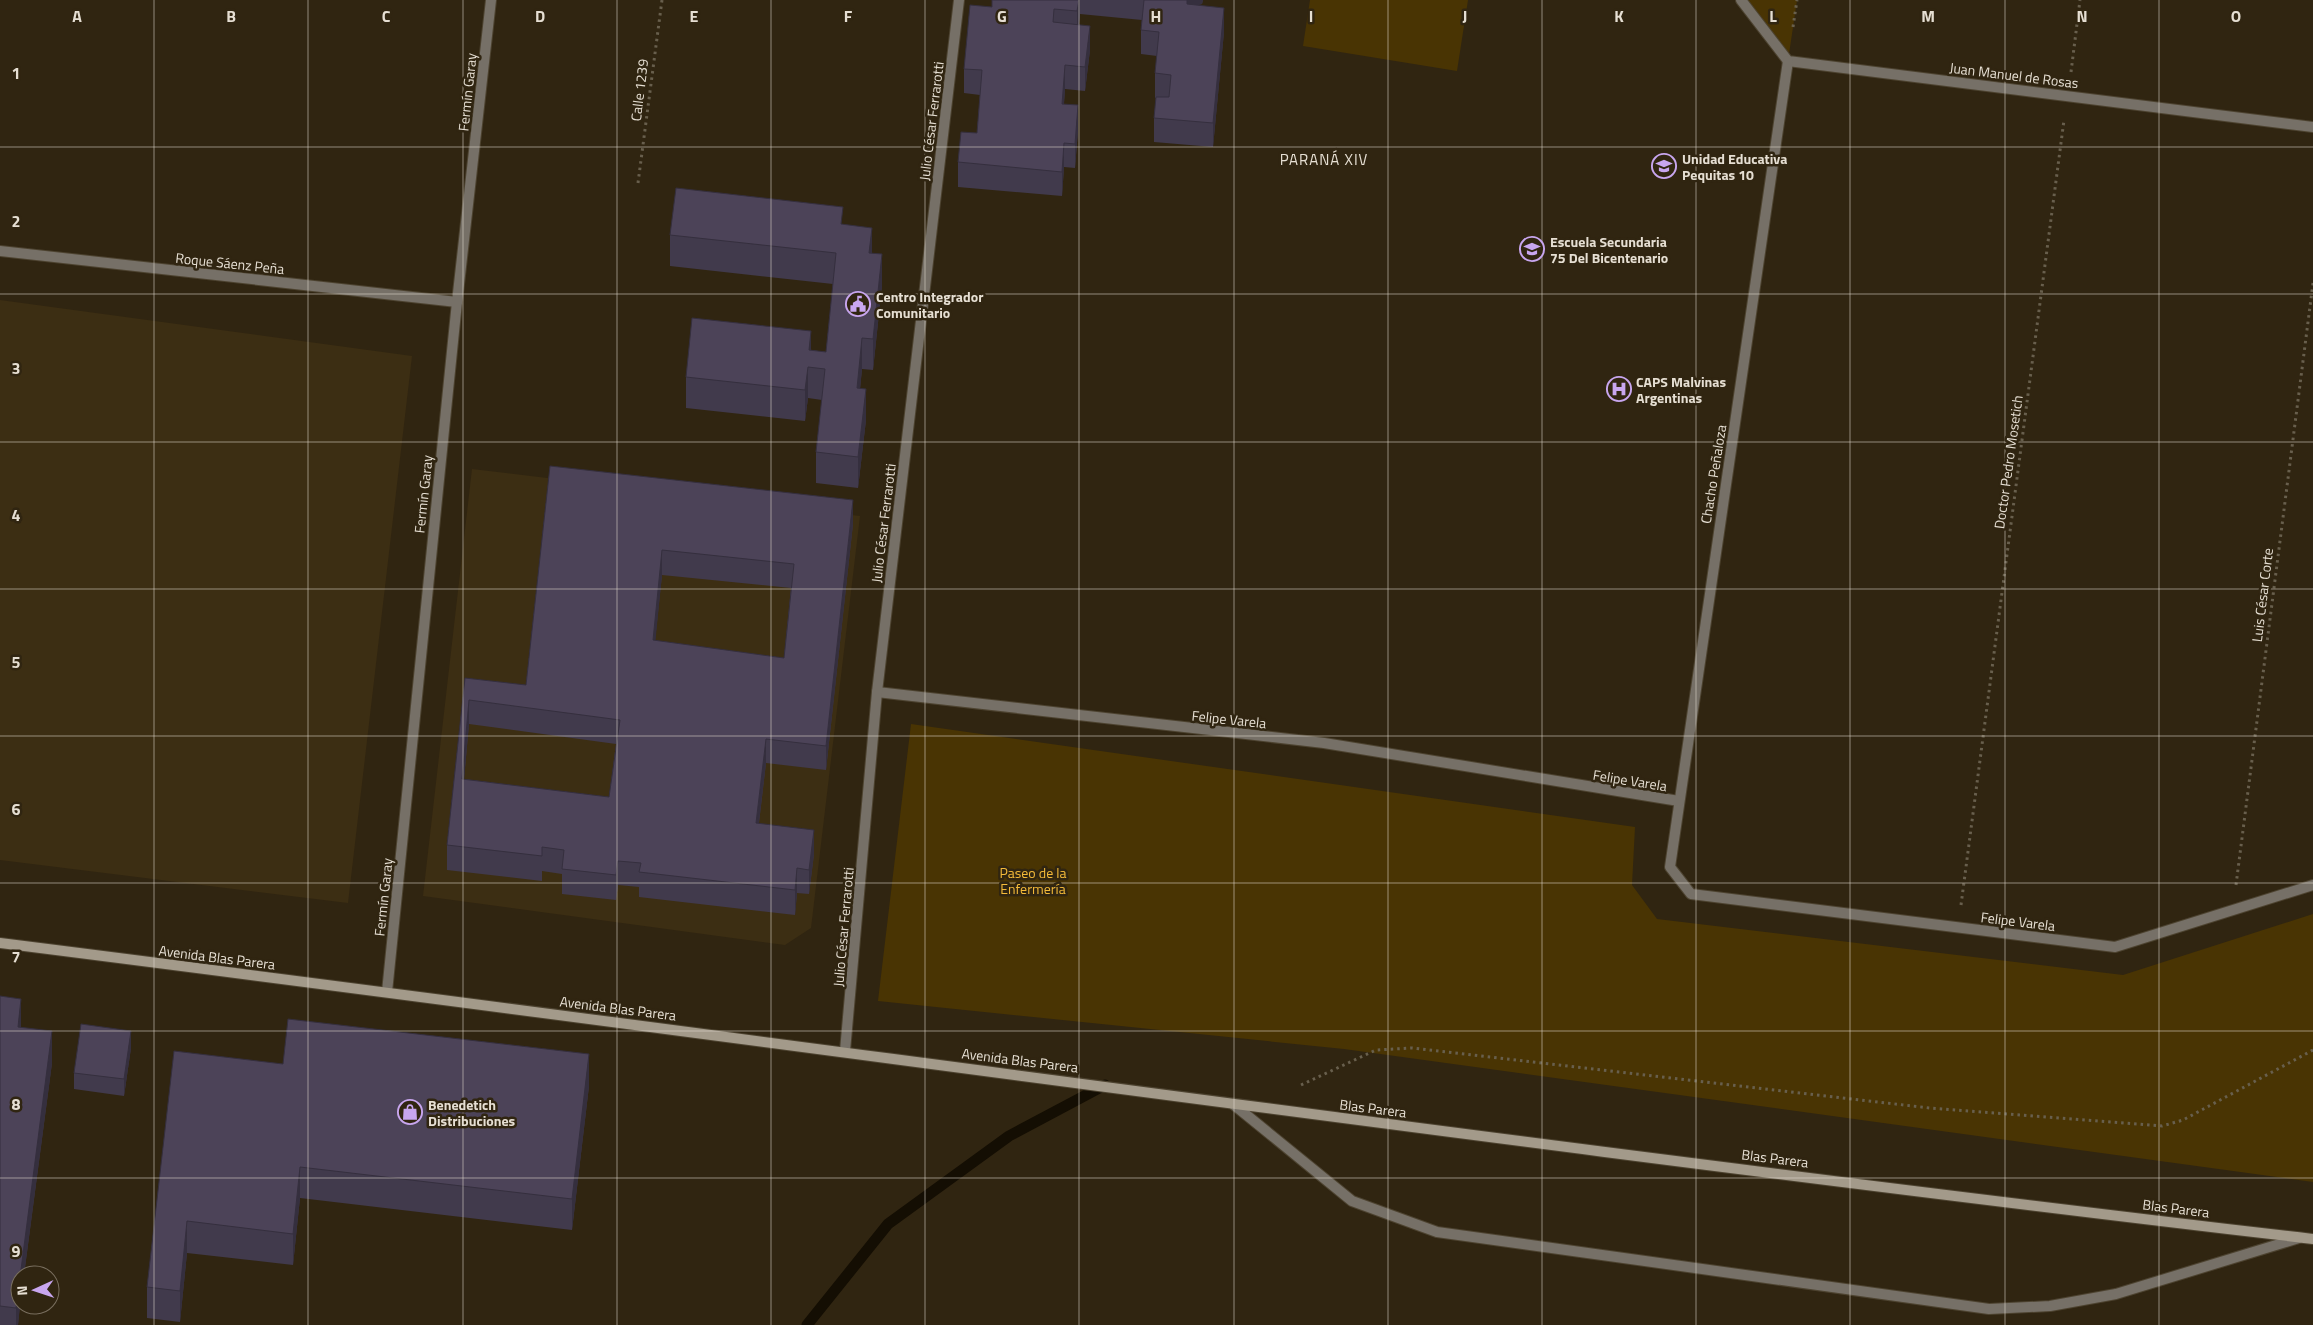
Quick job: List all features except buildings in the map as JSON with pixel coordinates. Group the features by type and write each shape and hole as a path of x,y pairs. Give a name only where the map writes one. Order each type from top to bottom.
{"main road":[{"name":"Avenida Blas Parera","path":"0,944 845,1051 1233,1104"},
{"name":"Blas Parera","path":"1233,1104 2313,1239"}],"street":[{"name":"Fermín Garay","path":"387,992 457,302 491,0"},
{"name":"Julio César Ferrarotti","path":"845,1051 878,692 959,0"},
{"path":"1741,0 1788,61"},
{"name":"Juan Manuel de Rosas","path":"1788,61 2313,127"},
{"name":"Chacho Peñaloza","path":"1679,801 1788,61"},
{"name":"Roque Sáenz Peña","path":"0,251 457,302"},
{"name":"Felipe Varela","path":"878,692 1324,744 1679,801 1670,867 1691,894 2115,947 2313,884"},
{"path":"1233,1104 1352,1202 1437,1232 1990,1309 2050,1306 2116,1294 2299,1238"}],"path":[{"name":"Calle 1239","path":"638,183 662,0"},
{"name":"Doctor Pedro Mosetich","path":"1958,928 2080,0"},
{"name":"Luis César Corte","path":"2233,910 2313,283"},
{"path":"1301,1085 1376,1050 1412,1048 1930,1108 2162,1126 2183,1120 2313,1050"}],"shaded area":[{"path":"0,300 412,356 348,903 0,860"},
{"path":"472,469 860,516 811,928 785,945 423,896"}],"green space":[{"path":"1310,0 1468,0 1457,71 1303,46"},
{"path":"1741,0 1797,0 1788,61"},
{"name":"Paseo de la Enfermería","path":"911,724 1635,827 1632,885 1657,919 2123,975 2313,914 2313,1182 1344,1049 878,1001"}],"waterway":[{"path":"807,1325 888,1224 1009,1136 1105,1085"}],"place":[{"name":"Unidad Educativa Pequitas 10","path":"1664,166"},
{"name":"Escuela Secundaria 75 Del Bicentenario","path":"1532,249"},
{"name":"Centro Integrador Comunitario","path":"858,304"},
{"name":"CAPS Malvinas Argentinas","path":"1619,389"},
{"name":"Benedetich Distribuciones","path":"410,1112"}],"district":[{"name":"PARANÁ XIV","path":"1324,159"}]}
